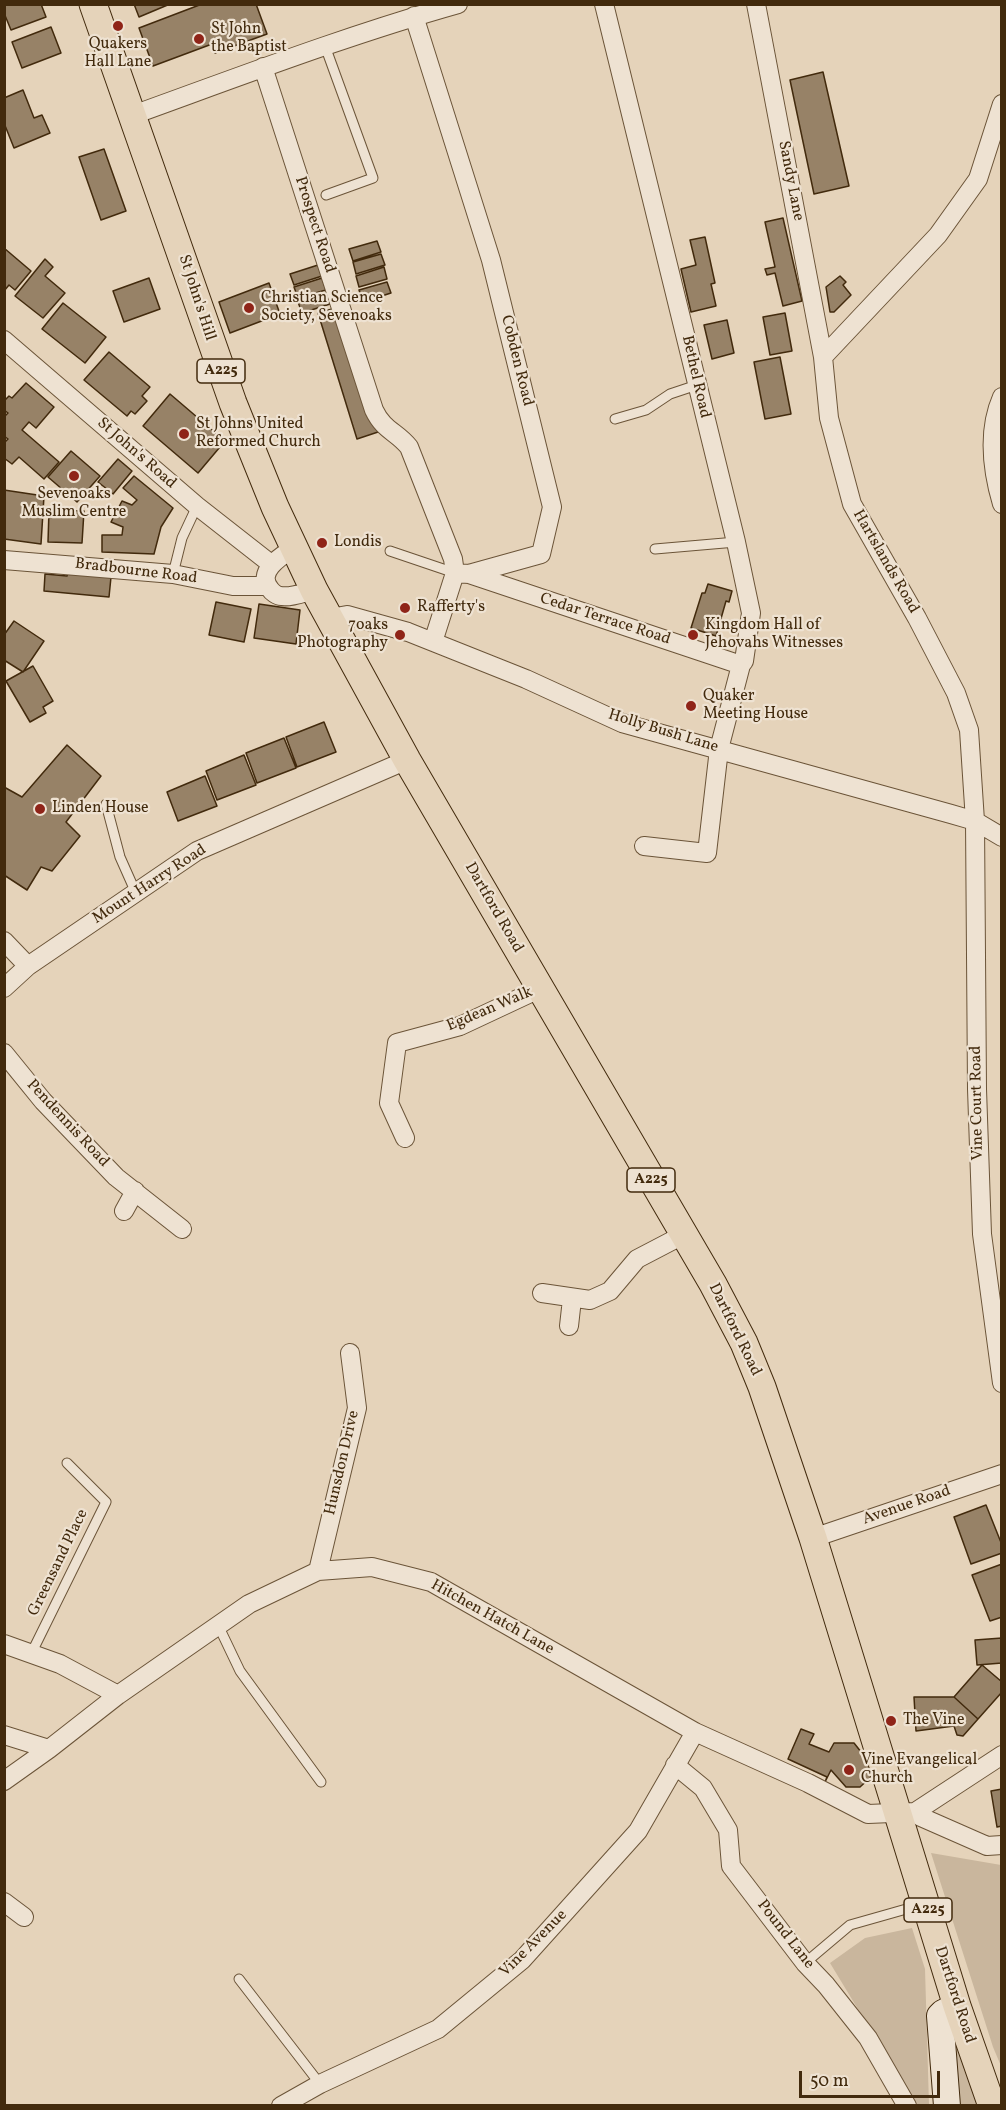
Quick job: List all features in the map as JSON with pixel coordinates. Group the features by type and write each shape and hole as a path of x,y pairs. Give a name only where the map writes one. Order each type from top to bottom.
{"main road":[{"name":"St John's Hill","path":"93,4 233,403 275,507 314,591 330,618"},
{"name":"Dartford Road","path":"330,618 407,760 713,1284 744,1343 762,1387 907,1812 926,1903 957,2006 992,2106"},
{"path":"947,2106 940,2016 957,2006"}],"street":[{"path":"133,115 325,46 403,14 458,4"},
{"name":"Bethel Road","path":"604,4 736,542 751,613 744,661 719,749 707,853 644,846"},
{"name":"Sandy Lane","path":"756,4 823,357"},
{"name":"Cobden Road","path":"403,14 491,260 552,507 541,554 462,573"},
{"name":"Prospect Road","path":"264,67 374,410 380,423 409,447 453,559 462,573"},
{"path":"823,357 938,235 978,180 1002,104"},
{"name":"St John's Road","path":"4,340 197,507 271,564"},
{"name":"Hartslands Road","path":"823,357 829,418 852,504 917,618 956,693 969,730 975,821"},
{"path":"1002,397 995,417 993,456 1002,504"},
{"path":"267,586 267,574 271,564 295,547"},
{"name":"Bradbourne Road","path":"4,560 173,574 232,586 267,586 281,597 314,591"},
{"path":"433,642 462,573"},
{"name":"Cedar Terrace Road","path":"462,573 741,665"},
{"name":"Holly Bush Lane","path":"330,618 347,615 433,642 526,679 622,723 975,821 1000,834"},
{"name":"Mount Harry Road","path":"4,988 28,966 197,851 407,760"},
{"name":"Vine Court Road","path":"975,821 977,1089 982,1234 1002,1383"},
{"path":"4,941 28,966"},
{"name":"Egdean Walk","path":"405,1138 388,1103 397,1043 460,1026 539,989"},
{"name":"Pendennis Road","path":"4,1053 43,1101 116,1177 182,1229"},
{"path":"124,1211 135,1191"},
{"path":"542,1293 590,1300 610,1291 637,1259 683,1235"},
{"path":"569,1326 572,1299"},
{"name":"Hunsdon Drive","path":"318,1571 357,1408 350,1353"},
{"name":"Avenue Road","path":"813,1538 1002,1474"},
{"name":"Hitchen Hatch Lane","path":"4,1780 49,1749 118,1695 249,1604 318,1571 372,1567 431,1582 694,1732 808,1783 868,1814 907,1812"},
{"path":"4,1644 60,1664 118,1695"},
{"name":"Vine Avenue","path":"280,2106 320,2084 438,2029 522,1960 638,1831 694,1732"},
{"path":"4,1735 49,1749"},
{"path":"907,1812 1002,1755"},
{"name":"Pound Lane","path":"675,1765 703,1788 728,1830 731,1866 805,1964 826,1985 868,2038 907,2106"},
{"path":"907,1812 987,1846 1002,1845"},
{"path":"4,1902 24,1917"}],"lane":[{"path":"325,46 373,178 326,195"},
{"path":"615,419 646,410 677,391 697,385"},
{"path":"173,574 182,538 197,507"},
{"path":"655,549 736,542"},
{"path":"390,551 462,573"},
{"path":"106,804 120,857 136,893"},
{"name":"Greensand Place","path":"31,1654 105,1502 67,1463"},
{"path":"218,1625 240,1671 321,1782"},
{"path":"805,1964 850,1925 926,1903"},
{"path":"239,1979 320,2084"}],"shaded area":[{"path":"931,1853 1001,1865 1001,2066 993,2047"},
{"path":"912,1928 925,1969 929,2105 916,2105 830,1963 865,1938"},
{"path":"954,2052 960,2052 981,2105 955,2105"}],"building":[{"path":"4,4 41,4 46,17 11,30 4,13"},
{"path":"134,4 170,4 139,17"},
{"name":"St John the Baptist","path":"202,4 256,4 267,34 215,53 212,44 153,66 139,28"},
{"path":"51,27 61,53 22,68 12,42"},
{"path":"823,72 849,186 814,194 790,80"},
{"path":"23,90 34,118 42,115 50,133 14,148 4,123 4,98"},
{"path":"104,149 126,211 101,220 79,157"},
{"path":"783,218 802,301 783,306 775,273 767,275 765,269 775,267 765,222"},
{"path":"705,237 715,283 711,284 716,306 691,312 681,269 696,265 690,240"},
{"path":"377,241 381,252 353,261 349,249"},
{"path":"4,248 31,271 15,290 9,285 4,291"},
{"path":"381,254 385,265 356,274 353,262"},
{"path":"45,259 53,267 45,276 65,293 43,318 15,296"},
{"path":"318,265 322,276 294,285 290,274"},
{"path":"384,267 387,279 359,287 356,276"},
{"path":"840,276 846,282 843,285 851,295 834,312 830,312 826,287"},
{"path":"149,278 160,309 124,322 113,291"},
{"path":"322,278 326,290 298,298 294,287"},
{"path":"387,282 391,293 363,302 359,290"},
{"name":"Christian Science Society, Sevenoaks","path":"269,283 280,314 230,333 219,302"},
{"path":"326,293 330,304 302,313 298,302"},
{"path":"63,303 106,337 85,363 42,329"},
{"path":"339,307 378,432 357,439 318,313"},
{"path":"785,313 792,351 770,355 763,317"},
{"path":"727,320 734,353 712,359 704,325"},
{"path":"109,352 150,387 142,396 147,401 135,414 131,411 127,416 84,380"},
{"path":"780,357 791,414 765,419 754,362"},
{"path":"26,383 54,407 36,428 29,422 22,430 59,462 44,479 19,457 12,464 4,458 4,443 8,439 4,436 4,417 8,413 4,410 4,401 9,396 12,398"},
{"name":"St Johns United Reformed Church","path":"170,394 225,441 198,473 143,426"},
{"name":"Sevenoaks Muslim Centre","path":"71,451 100,476 77,502 48,477"},
{"path":"118,459 132,471 113,494 98,482"},
{"path":"134,476 173,508 161,527 154,554 102,552 102,535 122,535 123,527 111,522 122,501 132,505 137,500 123,488"},
{"path":"4,490 44,496 41,544 4,539"},
{"path":"49,510 84,511 82,543 48,542"},
{"path":"68,573 111,577 109,597 44,591 45,574 67,576"},
{"path":"708,584 732,591 729,602 726,601 716,636 691,628 702,593 705,593"},
{"path":"216,602 251,609 244,642 209,635"},
{"path":"259,604 300,610 296,644 254,638"},
{"path":"14,621 44,641 23,672 4,660 4,635"},
{"path":"33,666 53,701 43,707 46,713 30,722 6,681"},
{"path":"324,722 336,752 297,767 286,737"},
{"path":"284,738 296,768 257,783 246,753"},
{"name":"Linden House","path":"67,745 101,776 66,822 80,836 52,871 41,867 27,890 4,875 4,787 22,797"},
{"path":"244,755 256,785 217,800 206,771"},
{"path":"205,776 217,806 178,821 167,792"},
{"path":"986,1505 1002,1545 1002,1553 971,1564 954,1517"},
{"path":"1002,1564 1002,1617 990,1621 972,1575"},
{"path":"1002,1638 1002,1663 977,1665 975,1640"},
{"path":"982,1665 1002,1682 1002,1692 978,1719 954,1697"},
{"path":"914,1697 954,1697 978,1719 963,1736 957,1735 954,1726 916,1731"},
{"path":"801,1729 814,1734 809,1744 829,1752 834,1743 854,1743 869,1762 872,1776 860,1787 846,1787 831,1770 825,1782 827,1777 788,1759"},
{"path":"1002,1789 1002,1826 997,1827 991,1791"}],"place":[{"name":"Quakers Hall Lane","path":"118,26"},
{"name":"St John the Baptist","path":"199,39"},
{"name":"Christian Science Society, Sevenoaks","path":"249,308"},
{"name":"St Johns United Reformed Church","path":"184,434"},
{"name":"Sevenoaks Muslim Centre","path":"74,476"},
{"name":"Londis","path":"322,543"},
{"name":"Rafferty's","path":"405,608"},
{"name":"7oaks Photography","path":"400,635"},
{"name":"Kingdom Hall of Jehovahs Witnesses","path":"693,635"},
{"name":"Quaker Meeting House","path":"691,706"},
{"name":"Linden House","path":"40,809"},
{"name":"The Vine","path":"891,1721"},
{"name":"Vine Evangelical Church","path":"849,1770"}]}
